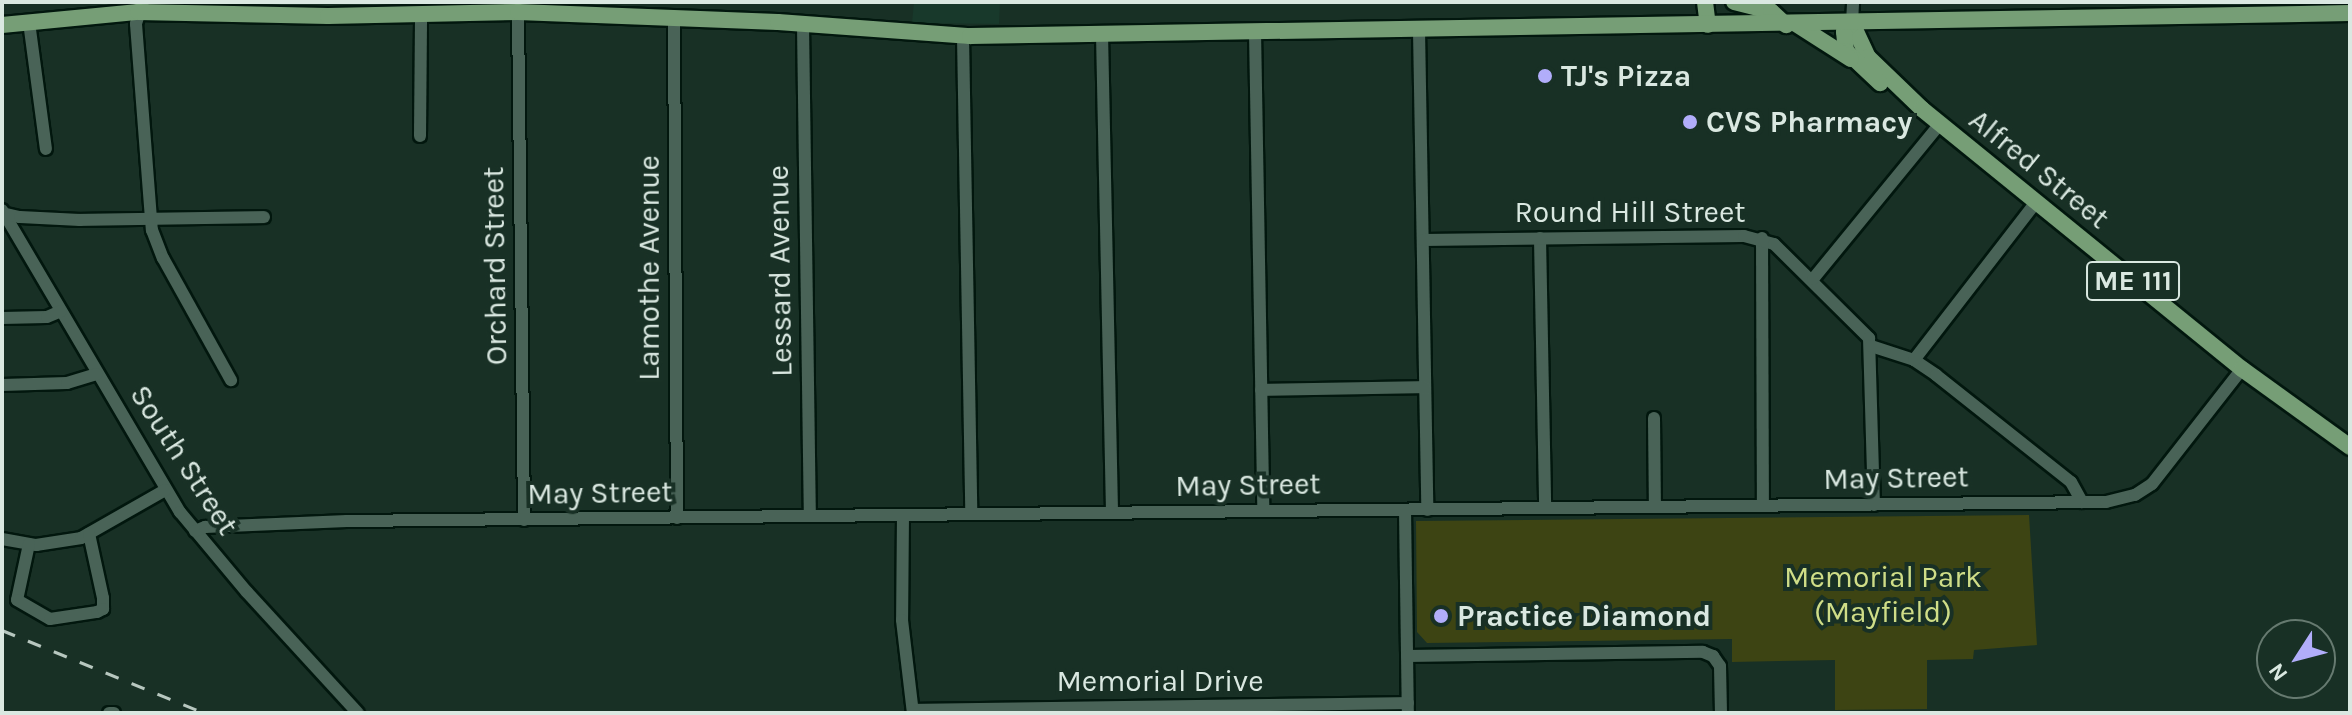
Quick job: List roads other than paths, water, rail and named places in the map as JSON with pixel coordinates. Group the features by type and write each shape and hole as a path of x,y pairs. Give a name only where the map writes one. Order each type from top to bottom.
{"main road":[{"path":"1705,2 1708,25"},
{"name":"Alfred Street","path":"1734,2 1771,11 1852,59 1903,103 1922,109"},
{"path":"2,25 141,7 421,15 491,7 518,12 674,17 963,36 2350,13"},
{"path":"1852,23 1843,38 1852,59"},
{"name":"Alfred Street","path":"1852,23 1868,57 1922,109 2242,369 2350,447"}],"street":[{"path":"1852,23 1853,2"},
{"path":"141,7 150,218 163,258 231,380"},
{"name":"Orchard Street","path":"518,12 524,520"},
{"path":"420,136 421,15"},
{"name":"Lamothe Avenue","path":"674,17 677,518"},
{"path":"29,22 46,149"},
{"name":"Lessard Avenue","path":"803,25 810,516"},
{"path":"1419,30 1427,510"},
{"path":"1255,31 1263,511"},
{"path":"1102,34 1112,513"},
{"path":"963,36 971,514"},
{"path":"1813,279 1940,124"},
{"path":"1914,360 2036,202"},
{"path":"3,212 49,219 264,217"},
{"name":"South Street","path":"3,212 165,490 195,531 358,713"},
{"path":"1540,238 1545,508"},
{"path":"1762,238 1763,505"},
{"name":"Round Hill Street","path":"1423,240 1762,238 1774,244 1813,279 1864,331 1871,346"},
{"path":"2,318 47,317 61,311"},
{"path":"1874,505 1871,346 1914,360 2071,482 2082,502"},
{"name":"May Street","path":"195,531 205,527 347,521 2115,502 2144,491 2242,369"},
{"path":"2,385 67,383 97,374"},
{"path":"1261,390 1425,387"},
{"path":"1654,418 1655,507"},
{"path":"2,539 53,544 89,534 165,490"},
{"path":"1405,510 1408,708"},
{"path":"903,515 902,620 913,711"},
{"path":"2,596 17,600 50,619 103,609 89,534"},
{"path":"17,600 29,544"},
{"path":"1407,656 1695,651 1715,658 1721,672 1721,713"},
{"name":"Memorial Drive","path":"913,711 1408,708"}],"railway":[{"path":"2,630 204,713"}],"place":[{"name":"TJ's Pizza","path":"1545,76"},
{"name":"CVS Pharmacy","path":"1690,122"},
{"name":"Practice Diamond","path":"1441,616"}],"park label":[{"name":"Memorial Park (Mayfield)","path":"1883,594"}]}
